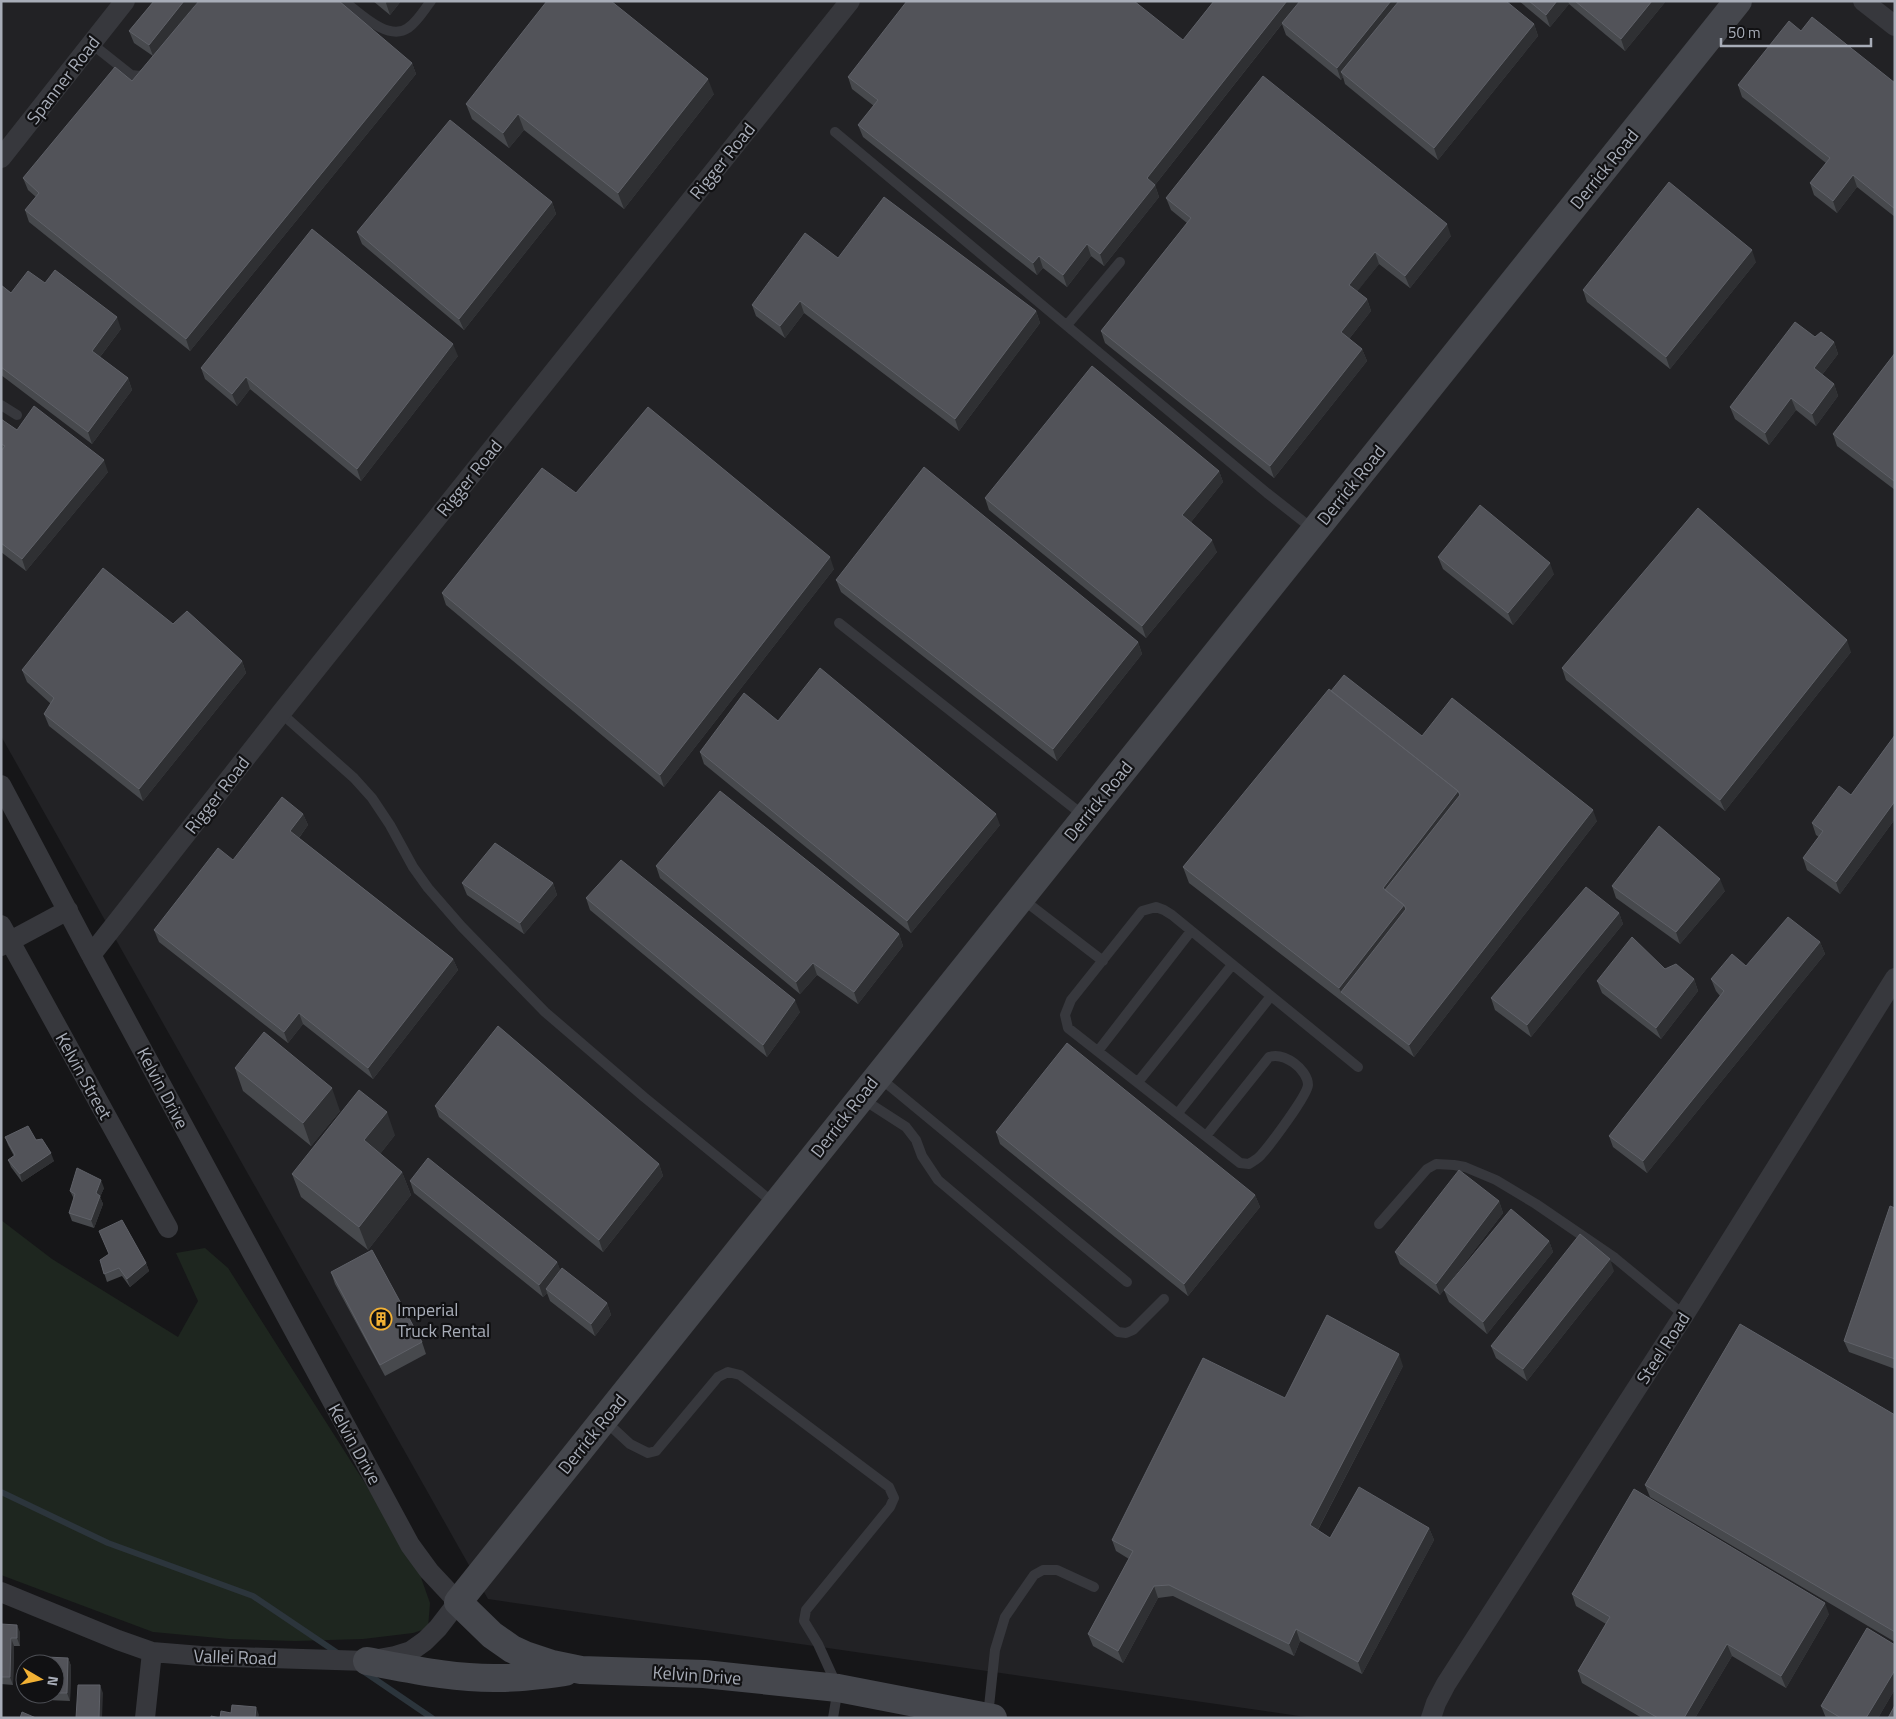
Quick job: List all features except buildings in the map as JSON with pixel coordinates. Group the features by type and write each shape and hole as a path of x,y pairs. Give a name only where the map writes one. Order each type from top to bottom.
{"street":[{"name":"Spanner Road","path":"1,158 125,1"},
{"name":"Rigger Road","path":"91,955 281,713 850,1"},
{"name":"Derrick Road","path":"458,1602 1738,1"},
{"path":"1863,1 1895,26"},
{"name":"Kelvin Drive","path":"1,784 91,955 410,1545 429,1571 492,1635 512,1649 535,1659 581,1670 704,1674 838,1688 993,1718"},
{"path":"4,937 68,910"},
{"name":"Kelvin Street","path":"4,937 168,1228"},
{"name":"Steel Road","path":"1431,1718 1446,1684 1684,1315 1895,978"},
{"name":"Vallei Road","path":"1,1592 152,1652 201,1656 367,1661 411,1651 425,1642 458,1602"},
{"path":"145,1718 152,1652"},
{"path":"367,1661 451,1675 498,1678 526,1677 581,1670"}],"lane":[{"path":"344,1 390,32 401,32 410,27 431,1"},
{"path":"92,44 131,75 140,76 148,72 154,65"},
{"path":"835,132 1267,493 1314,530"},
{"path":"1067,324 1120,262"},
{"path":"1,405 17,415"},
{"path":"840,623 1086,817"},
{"path":"281,713 354,778 372,798 428,888 462,927 545,1012 652,1103 776,1204"},
{"path":"1021,898 1104,961"},
{"path":"1206,1136 1270,1057 1280,1056 1286,1058 1298,1065 1305,1074 1308,1086 1303,1098 1261,1155 1248,1164 1240,1163 1068,1028 1065,1015 1071,1000 1142,911 1156,907 1164,910 1358,1067"},
{"path":"1098,1051 1191,931"},
{"path":"1138,1082 1232,964"},
{"path":"1178,1113 1271,996"},
{"path":"877,1076 1127,1282"},
{"path":"861,1098 906,1127 916,1140 922,1156 938,1180 1118,1332 1126,1333 1133,1330 1164,1299"},
{"path":"1379,1224 1427,1169 1436,1164 1465,1167 1496,1180 1536,1204 1615,1258 1684,1315"},
{"path":"604,1419 630,1444 648,1453 656,1450 718,1377 728,1372 740,1375 889,1487 894,1498 890,1506 806,1610 804,1621 818,1644 838,1688 833,1718"},
{"path":"987,1717 995,1650 1005,1617 1034,1575 1043,1570 1057,1570 1094,1587"}],"shaded area":[{"path":"1,1 1895,1 1895,1718 1313,1718 488,1599 1,736"},
{"path":"1,1220 52,1259 178,1337 198,1301 176,1253 205,1248 228,1268 401,1540 419,1572 430,1603 428,1628 413,1633 363,1639 295,1641 229,1639 153,1632 1,1575"}],"waterway":[{"path":"1,1492 108,1543 253,1596 339,1654"},
{"path":"363,1671 432,1718"}],"place":[{"name":"Imperial Truck Rental","path":"381,1319"}]}
